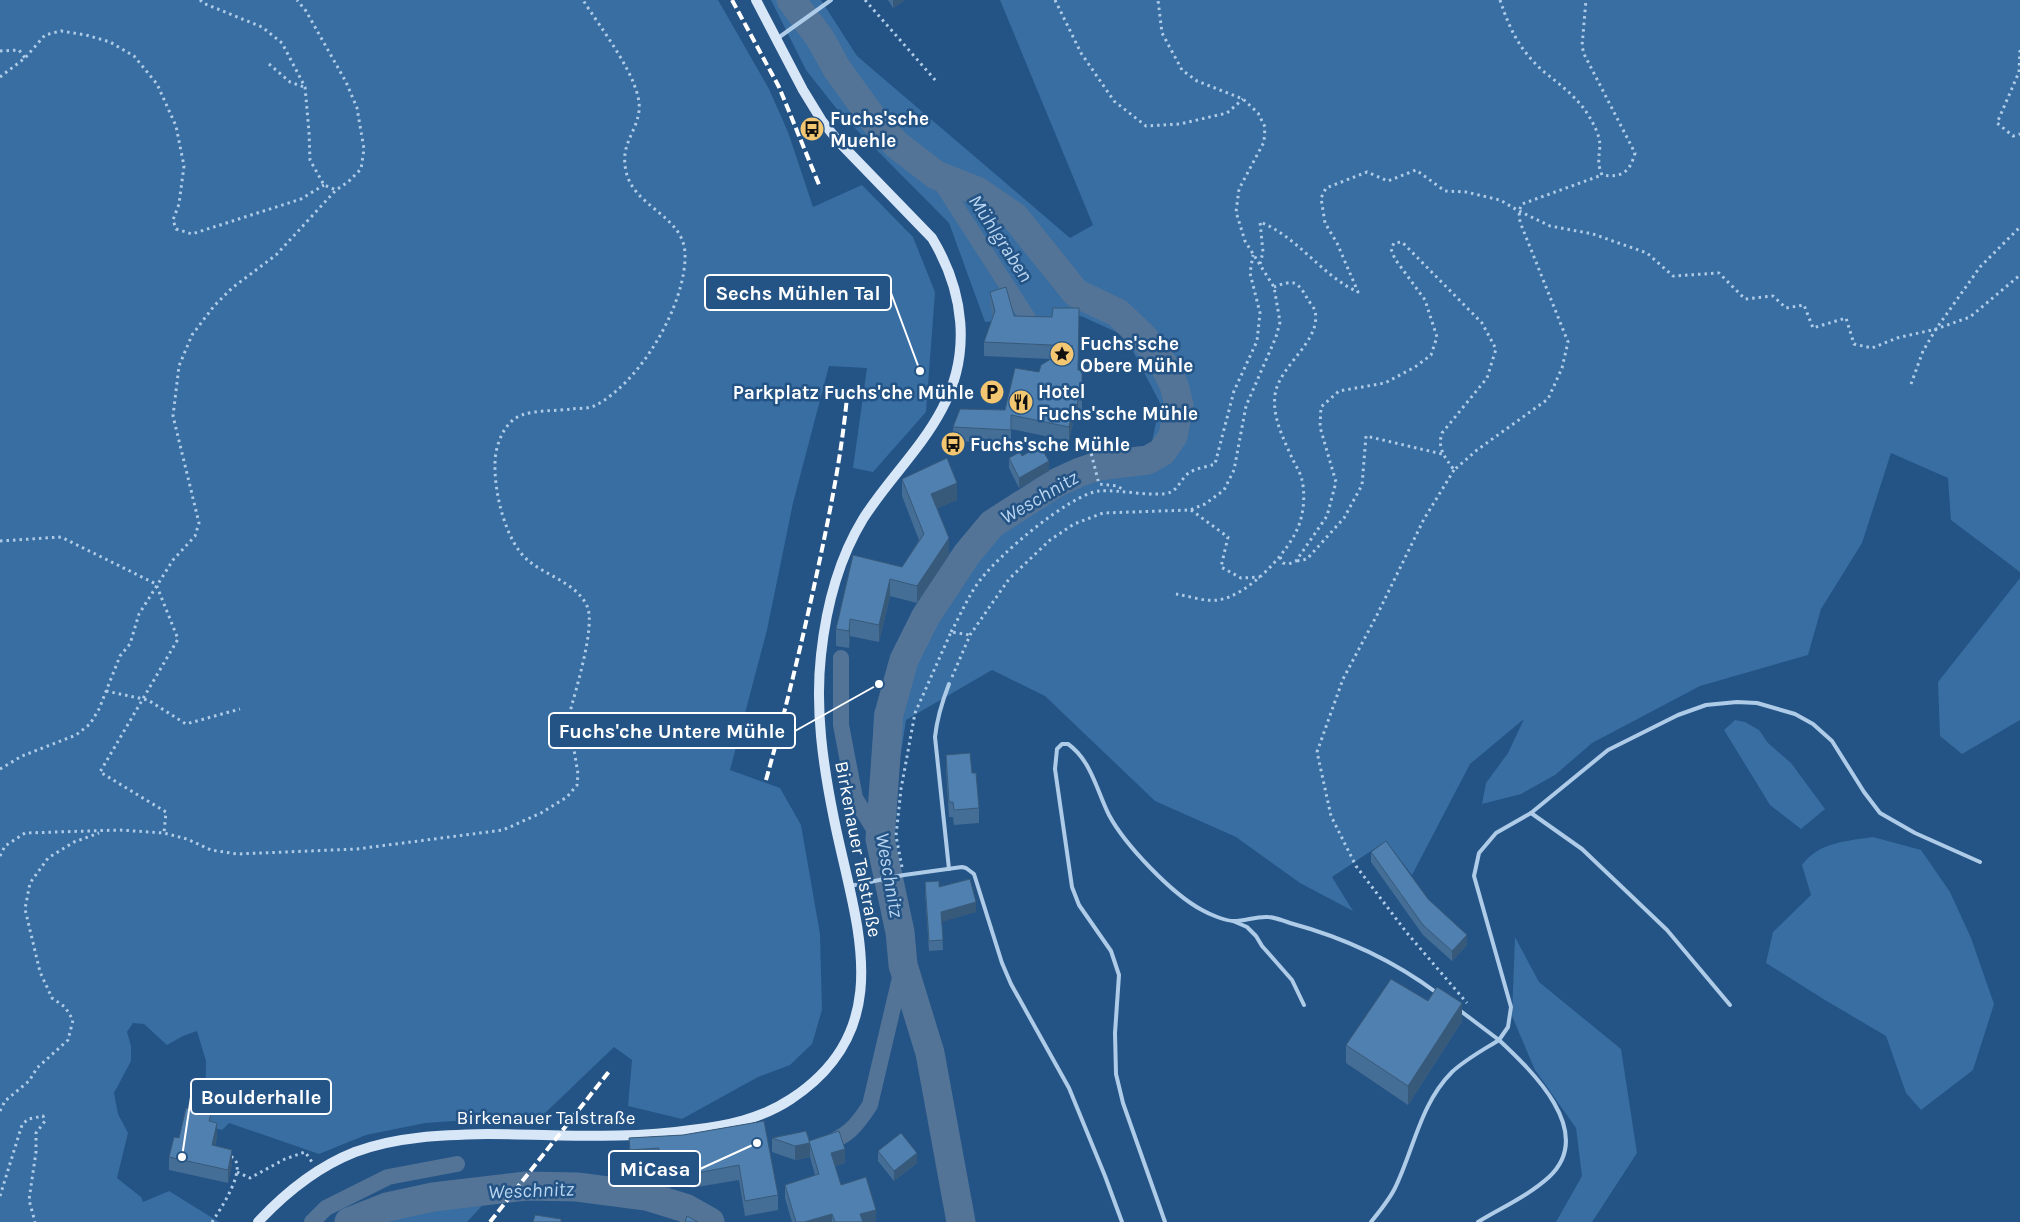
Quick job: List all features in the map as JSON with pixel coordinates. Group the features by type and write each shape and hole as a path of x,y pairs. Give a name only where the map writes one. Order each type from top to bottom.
{"main road":[{"name":"Birkenauer Talstraße","path":"258,1222 284,1196 318,1170 354,1152 374,1146 444,1135 616,1135 672,1133 735,1123 773,1109 812,1083 836,1058 854,1025 860,1002 863,977 860,936 833,814 820,739 820,671 823,634 840,570 863,520 943,408 960,358 962,319 953,279 943,255 932,238 838,141 822,121 803,90 756,0"}],"lane":[{"path":"776,39 831,0"},
{"path":"949,684 937,719 935,737 949,869"},
{"path":"1371,1222 1394,1189 1420,1121 1434,1095 1452,1073 1471,1056 1499,1040 1508,1027 1511,1006 1474,876 1478,853 1496,833 1531,813 1608,750 1678,715 1706,705 1757,703 1795,714 1813,724 1832,741 1864,792 1880,813 1915,833 1980,862"},
{"path":"1165,1222 1123,1102 1116,1074 1119,976 1111,952 1079,905 1072,887 1055,769 1057,749 1062,744 1068,744 1077,750 1085,761 1110,816 1124,838 1176,891 1202,910 1246,927 1256,936 1262,946 1292,980 1304,1005"},
{"path":"1531,813 1582,849 1666,930 1730,1005"},
{"path":"848,887 904,875 949,869 966,868 976,878 1002,963 1011,984 1070,1088 1122,1222"},
{"path":"1233,921 1269,917 1338,938 1412,974 1444,998"},
{"path":"1452,1004 1499,1040 1525,1065 1548,1094 1562,1120 1565,1131 1566,1145 1561,1161 1550,1176 1531,1190 1478,1222"}],"path":[{"path":"200,0 203,3 262,27 282,43 305,87 310,160 324,184 336,190"},
{"path":"0,769 22,756 76,735 90,724 99,709 120,656 130,644 139,614 156,584 173,560 195,536 199,523 173,416 179,366 192,335 214,306 232,288 276,255 336,190 348,182 361,169 364,149 357,108 346,82 306,11 297,0"},
{"path":"0,856 5,846 25,833 120,830 164,833 188,839 212,850 237,854 357,849 504,830 541,813 567,797 577,784 578,774 570,725 570,712 590,625 588,606 576,591 528,561 512,539 499,504 495,463 499,441 506,427 521,415 592,407 616,391 646,356 670,316 681,285 685,252 680,235 672,225 636,194 626,173 624,153 639,113 639,99 634,81 582,0"},
{"path":"865,0 936,81"},
{"path":"1055,0 1081,53 1114,101 1146,126 1180,124 1227,113 1243,99"},
{"path":"949,684 970,635 1009,579 1050,540 1074,524 1103,513 1190,510 1205,504 1224,490 1234,470 1246,406 1276,337 1280,322 1274,287 1245,241 1236,212 1239,189 1264,142 1265,127 1258,113 1243,99 1197,81 1182,70 1162,32 1158,0"},
{"path":"1500,0 1510,31 1525,52 1567,90 1585,111 1599,138 1598,165 1602,175"},
{"path":"1468,1004 1407,933 1356,866 1331,816 1317,752 1343,679 1424,519 1454,470 1477,450 1548,399 1562,368 1568,342 1520,222 1518,211 1522,204 1602,175 1613,177 1624,174 1632,166 1634,153 1584,54 1582,46 1586,0"},
{"path":"0,77 25,58 45,35 61,30 110,42 134,56 157,84 176,126 184,166 179,204 173,220 176,229 192,234 301,199 324,184"},
{"path":"0,51 19,50 25,58"},
{"path":"2020,50 2019,72 1996,123 2013,136 2020,134"},
{"path":"269,64 290,82 305,87"},
{"path":"1260,264 1263,252 1260,222 1300,248 1344,286 1358,292 1337,243 1325,223 1321,198 1326,188 1367,172 1388,181 1416,170 1445,191 1466,192 1500,200 1550,226 1593,234 1647,252 1673,276 1719,273 1745,299 1773,296 1786,308 1804,305 1812,328 1846,318 1854,344 1872,348 1897,338 1970,317 2020,275"},
{"path":"1911,384 1923,351 1936,328 1980,267 2020,227"},
{"path":"1296,562 1327,516 1336,482 1320,427 1321,407 1339,391 1385,383 1415,367 1432,355 1437,336 1424,300 1395,259 1391,249 1394,243 1402,242 1482,323 1496,349 1486,378 1442,432 1439,442 1442,454 1454,470"},
{"path":"904,875 896,836 901,789 915,713 951,632 981,579 996,563 1051,514 1096,491 1124,490 1163,494 1172,491 1189,473 1214,464 1234,391 1256,341 1260,313 1250,273 1253,255"},
{"path":"1176,594 1216,601 1236,596 1261,577 1280,557 1300,524 1304,502 1302,479 1275,416 1275,394 1281,376 1310,338 1315,325 1315,311 1300,285 1290,282 1274,287"},
{"path":"1280,557 1283,563 1289,564 1306,560 1344,518 1362,486 1366,436 1442,454"},
{"path":"1088,441 1099,484 1117,486 1124,490"},
{"path":"1190,510 1228,537 1221,567 1241,578 1261,577"},
{"path":"0,541 61,537 156,584 178,639 100,772 166,812 164,833"},
{"path":"951,632 970,635"},
{"path":"106,691 143,699 186,724 240,709"},
{"path":"0,1111 5,1101 29,1081 37,1068 68,1040 73,1020 65,1007 52,998 40,972 25,908 30,883 48,858 74,842 102,832"},
{"path":"0,1196 22,1125 28,1119 43,1116 45,1121 36,1133 36,1152 29,1200 35,1222"},
{"path":"237,1172 250,1178 285,1158 305,1152 318,1170"},
{"path":"212,1222 227,1198 237,1172 238,1164 234,1158 227,1155"}],"shaded area":[{"path":"0,0 718,0 769,89 788,132 813,207 862,185 913,237 935,292 926,412 873,472 853,468 867,368 829,366 793,503 767,630 730,770 780,788 801,825 820,934 822,1010 812,1044 790,1065 758,1077 682,1119 628,1106 632,1060 614,1047 543,1115 425,1123 366,1135 319,1154 229,1123 222,1130 198,1124 205,1114 206,1061 197,1031 167,1045 144,1024 133,1023 127,1032 131,1046 131,1061 114,1093 118,1114 128,1133 117,1178 141,1197 143,1202 169,1191 219,1222 0,1222"},
{"path":"771,0 821,0 857,56 1070,238 1093,225 1000,0 2020,0 2020,572 1951,520 1948,478 1891,453 1862,543 1821,609 1808,655 1700,686 1592,743 1555,775 1521,794 1482,804 1486,783 1508,753 1524,719 1470,764 1412,875 1386,841 1332,877 1353,911 1300,883 1236,837 1155,801 1045,696 992,670 906,720 889,833 871,775 874,713 923,600 986,526 1065,482 1150,451 1160,403 1125,336 1081,316 985,322 949,223 840,113 806,70"},
{"path":"2020,578 2020,720 1962,754 1940,736 1938,682"},
{"path":"1735,720 1745,722 1759,730 1768,743 1791,763 1825,809 1801,829 1770,805 1724,730"},
{"path":"1873,837 1921,850 1950,892 1971,938 1994,1004 1973,1070 1921,1110 1906,1093 1886,1036 1766,963 1773,932 1811,895 1802,865 1809,857 1825,847"},
{"path":"1515,937 1539,982 1621,1049 1637,1153 1592,1222 1556,1222 1582,1176 1576,1128 1535,1070 1512,1016"},
{"path":"490,1197 467,1222 375,1222 416,1209"}],"building":[{"path":"1006,287 1014,316 1052,317 1053,308 1079,308 1078,370 1082,370 1082,400 1078,400 1077,405 1074,404 1069,427 1011,415 1011,430 953,427 960,409 1005,410 1015,368 1039,372 1041,365 1073,346 984,342 995,311 990,292"},
{"path":"1040,446 1049,461 1019,478 1009,458 1020,452 1022,456"},
{"path":"947,458 957,483 931,494 949,538 917,586 890,579 879,625 850,619 849,631 836,629 853,555 902,567 924,534 902,479"},
{"path":"970,753 972,773 976,773 979,808 954,810 953,802 949,802 946,755"},
{"path":"1386,841 1428,899 1467,935 1452,951 1423,925 1371,852"},
{"path":"970,879 976,902 941,912 943,940 929,941 925,882 939,881 939,887"},
{"path":"1391,979 1428,1001 1437,987 1462,1003 1408,1086 1346,1045"},
{"path":"186,1108 211,1114 209,1121 217,1123 212,1145 232,1150 228,1170 169,1157 174,1137 179,1138"},
{"path":"764,1121 778,1195 745,1201 739,1165 691,1174 690,1169 667,1173 665,1157 659,1158 659,1148 630,1150 629,1138 683,1135"},
{"path":"806,1131 810,1143 795,1146 772,1138"},
{"path":"839,1131 845,1149 831,1153 841,1185 866,1177 876,1210 860,1214 863,1222 835,1222 832,1214 804,1222 796,1222 785,1185 819,1174 809,1141"},
{"path":"901,1133 917,1153 894,1171 878,1151"},
{"path":"535,1215 561,1219 561,1222 533,1222"},
{"path":"687,1216 698,1222 685,1222"}],"waterway":[{"name":"Weschnitz","path":"791,0 820,38 837,69 876,123 897,145 936,175 977,191 1015,217 1076,293 1118,313 1144,338 1164,365 1174,385 1179,405 1173,436 1162,452 1148,460 1098,466 1080,472 1056,483 992,524 967,554 926,616 904,660 889,714 880,839 900,932 903,965 930,1053 961,1222"},
{"name":"Mühlgraben","path":"936,175 1031,323"},
{"path":"841,658 841,725 855,798 880,839"},
{"path":"821,1146 838,1139 850,1130 870,1105 903,965"},
{"path":"312,1222 326,1208 388,1177 457,1164"},
{"name":"Weschnitz","path":"349,1222 387,1207 433,1197 526,1186 577,1187 646,1196 685,1208 710,1222"}],"railway":[{"path":"732,0 779,87 820,187"},
{"path":"766,780 809,611 836,476 847,397"},
{"path":"490,1222 611,1069"}],"place":[{"name":"Fuchs'sche Muehle","path":"812,129"},
{"name":"Fuchs'sche Obere Mühle","path":"1062,354"},
{"name":"Sechs Mühlen Tal","path":"920,371"},
{"name":"Parkplatz Fuchs'che Mühle","path":"992,392"},
{"name":"Hotel Fuchs'sche Mühle","path":"1021,402"},
{"name":"Fuchs'sche Mühle","path":"953,444"},
{"name":"Fuchs'che Untere Mühle","path":"879,684"},
{"name":"MiCasa","path":"757,1143"},
{"name":"Boulderhalle","path":"182,1157"}]}
